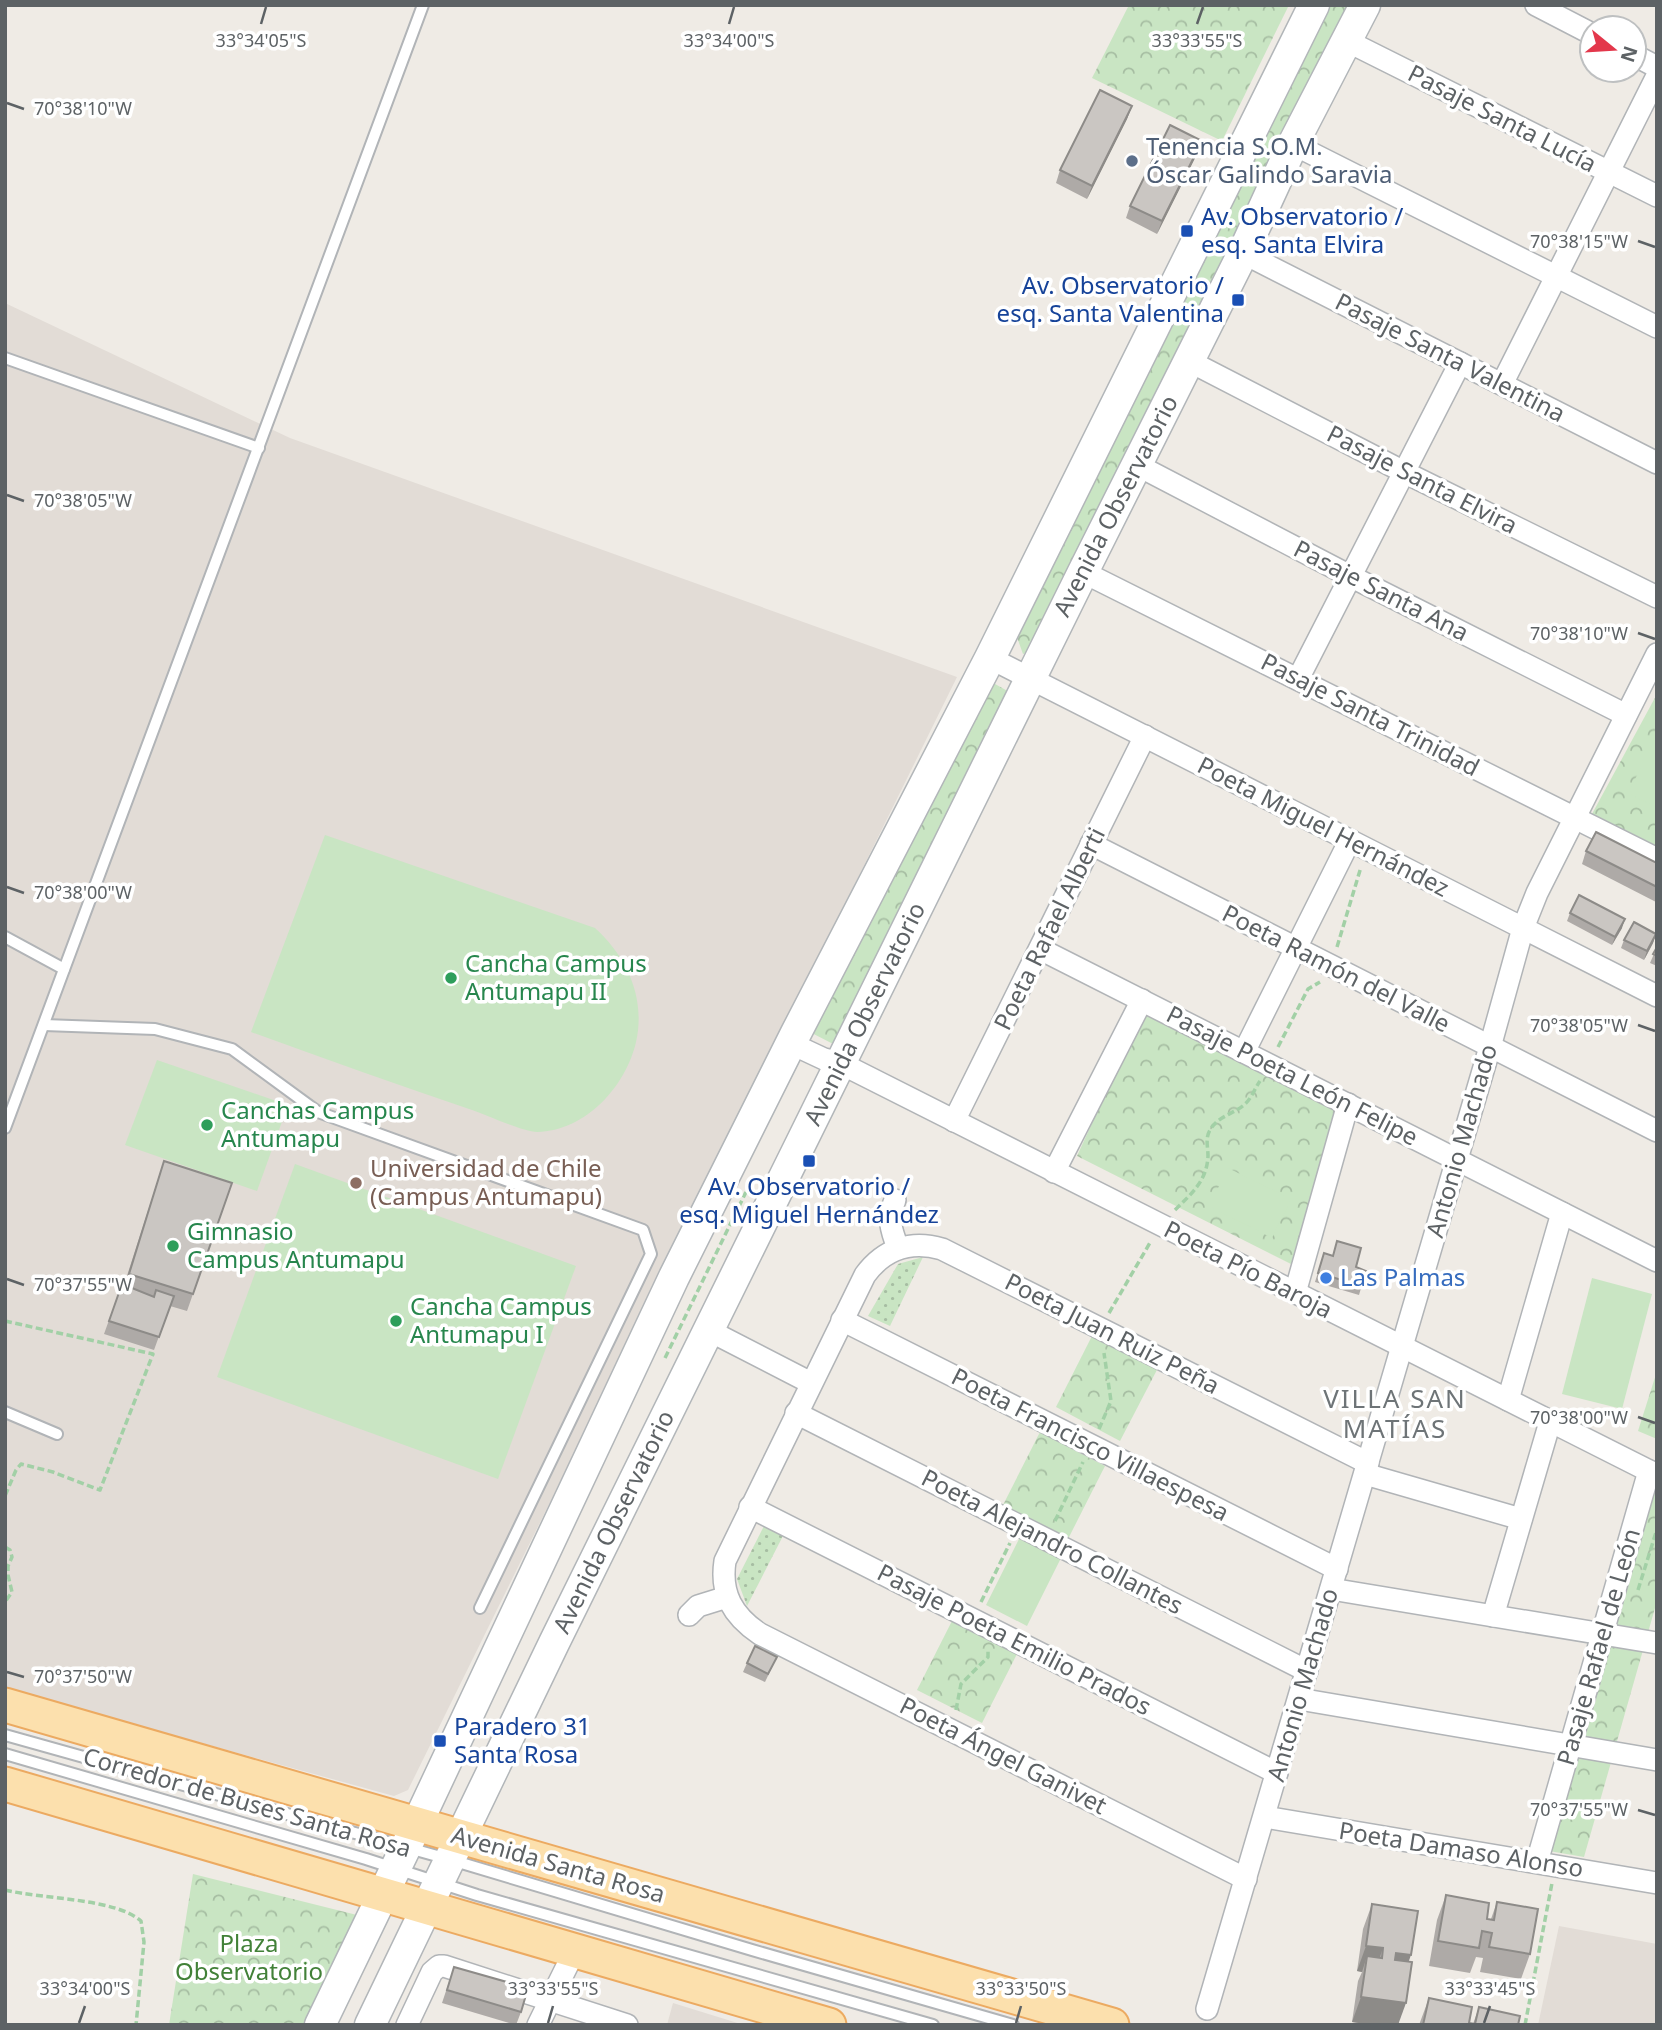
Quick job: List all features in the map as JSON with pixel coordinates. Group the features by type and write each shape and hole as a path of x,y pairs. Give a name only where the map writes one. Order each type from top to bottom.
{"main road":[{"name":"Avenida Observatorio","path":"320,2025 674,1277 990,658 1314,5"},
{"name":"Avenida Observatorio","path":"370,2025 708,1330 1243,253 1293,144 1365,5"},
{"path":"513,1619 536,1623 554,1643"},
{"name":"Avenida Santa Rosa","path":"5,1704 400,1858 443,1871 1112,2025"},
{"name":"Avenida Santa Rosa","path":"5,1784 400,1858 443,1871 575,1950 830,2025"}],"street":[{"path":"1536,5 1578,27"},
{"name":"Pasaje Santa Lucía","path":"1347,41 1657,196"},
{"path":"1502,384 1657,76"},
{"path":"1293,144 1657,327"},
{"name":"Pasaje Santa Valentina","path":"1243,253 1657,463"},
{"name":"Pasaje Santa Elvira","path":"1189,361 1404,472 1657,597"},
{"path":"1298,679 1460,363"},
{"name":"Pasaje Santa Ana","path":"1136,465 1626,715"},
{"name":"Pasaje Santa Trinidad","path":"1083,572 1657,859"},
{"name":"Antonio Machado","path":"1208,2009 1523,928 1537,892 1657,654"},
{"name":"Poeta Miguel Hernández","path":"990,658 1657,996"},
{"name":"Poeta Rafael Alberti","path":"954,1121 1145,736"},
{"name":"Poeta Ramón del Valle","path":"1091,844 1657,1130"},
{"path":"1244,1052 1296,948 1359,845"},
{"name":"Pasaje Poeta León Felipe","path":"1040,949 1657,1261"},
{"path":"1054,1172 1142,1000"},
{"name":"Poeta Pío Baroja","path":"794,1038 829,1049 840,1063 1653,1473"},
{"path":"1295,1293 1348,1104"},
{"path":"689,1615 698,1606 727,1597 723,1573 725,1561 796,1413 872,1265 898,1248 889,1217 895,1200"},
{"path":"1508,1401 1562,1213"},
{"name":"Poeta Juan Ruiz Peña","path":"898,1248 917,1245 942,1249 1100,1328 1366,1469 1521,1519"},
{"name":"Poeta Francisco Villaespesa","path":"842,1320 1091,1445 1334,1579 1493,1616 1657,1643"},
{"path":"708,1330 811,1383"},
{"name":"Poeta Alejandro Collantes","path":"796,1413 1307,1671"},
{"path":"1493,1616 1550,1422"},
{"name":"Pasaje Rafael de León","path":"1537,1863 1602,1634 1653,1473"},
{"name":"Pasaje Poeta Emilio Prados","path":"750,1507 1278,1773"},
{"name":"Poeta Ángel Ganivet","path":"727,1597 740,1618 760,1634 1246,1879"},
{"path":"1299,1699 1657,1760"},
{"name":"Poeta Damaso Alonso","path":"1265,1817 1657,1882"},
{"path":"538,2025 575,1950"},
{"path":"407,2025 432,1972 439,1966 627,2025"}],"lane":[{"path":"5,1128 423,5"},
{"path":"5,358 259,448"},
{"path":"5,937 64,969"},
{"path":"44,1025 155,1029 232,1049 318,1112 643,1230 651,1254 480,1608"},
{"path":"5,1412 57,1434"},
{"name":"Corredor de Buses Santa Rosa","path":"5,1735 400,1858"},
{"name":"Corredor de Buses Santa Rosa","path":"5,1754 400,1858"},
{"path":"443,1871 740,1947 1013,2025"},
{"name":"Corredor de Buses Santa Rosa","path":"443,1871 933,2025"}],"path":[{"path":"1046,1539 1111,1401 1100,1328 1160,1225 1203,1179 1208,1161 1208,1134 1212,1127 1246,1103 1308,989 1320,983 1331,966 1361,866 1359,845"},
{"path":"5,1321 153,1354 100,1490 53,1472 21,1464 5,1496"},
{"path":"949,1728 959,1703 961,1684 988,1657 989,1627 994,1618 977,1610 1015,1532"},
{"path":"5,1547 10,1550 12,1557 8,1566 12,1592 5,1602"},
{"path":"5,1891 112,1908 131,1914 141,1922 144,1942 136,2025"}],"shaded area":[{"name":"Universidad de Chile (Campus Antumapu)","path":"5,303 290,438 957,677 408,1790 394,1796 5,1689"},
{"path":"1559,1926 1657,1944 1657,2025 1538,2025"},
{"path":"673,2003 744,2025 667,2025"}],"green space":[{"path":"1129,5 1289,5 1222,141 1092,78"},
{"path":"1330,5 1354,5 1031,651 1023,654 1014,629 1171,330"},
{"path":"981,676 1011,693 839,1047 802,1028"},
{"path":"1657,694 1657,846 1592,814"},
{"path":"1657,736 1657,808 1628,793"},
{"name":"Cancha Campus Antumapu II","path":"325,835 595,928 625,965 636,994 638,1010 636,1042 631,1058 613,1090 601,1103 572,1124 555,1130 531,1131 251,1032"},
{"path":"1143,1012 1339,1110 1293,1265 1077,1156"},
{"name":"Canchas Campus Antumapu","path":"157,1060 288,1105 257,1191 125,1145"},
{"name":"Cancha Campus Antumapu I","path":"295,1164 576,1266 498,1479 217,1377"},
{"path":"1228,1168 1291,1199 1272,1238 1209,1206"},
{"path":"923,1257 890,1326 868,1316 898,1264"},
{"path":"1592,1278 1652,1294 1622,1409 1562,1394"},
{"path":"1094,1332 1159,1366 1120,1441 1056,1407"},
{"path":"1657,1371 1657,1439 1638,1431"},
{"path":"1040,1432 1105,1466 1067,1541 1002,1507"},
{"path":"1655,1484 1657,1601 1584,1857 1549,1851"},
{"path":"766,1522 785,1532 747,1606 737,1579"},
{"path":"1020,1537 1061,1558 1027,1626 986,1605"},
{"path":"955,1615 1020,1648 982,1723 917,1690"},
{"name":"Plaza Observatorio","path":"193,1874 357,1915 304,2025 169,2025"}],"building":[{"path":"1100,90 1132,106 1092,186 1060,170"},
{"path":"1170,125 1202,141 1162,221 1130,206"},
{"path":"1596,832 1657,863 1657,887 1586,851"},
{"path":"1579,895 1625,919 1615,937 1570,913"},
{"path":"1634,922 1656,934 1647,951 1624,940"},
{"name":"Gimnasio Campus Antumapu","path":"164,1161 232,1183 193,1294 129,1274"},
{"path":"1337,1241 1361,1248 1356,1267 1366,1271 1362,1286 1318,1273 1324,1253 1333,1256"},
{"path":"122,1284 154,1297 156,1290 174,1296 159,1337 109,1321"},
{"path":"755,1646 777,1657 768,1674 747,1663"},
{"path":"1446,1895 1489,1903 1487,1919 1494,1920 1497,1902 1538,1909 1530,1954 1489,1947 1492,1933 1482,1931 1479,1948 1438,1941"},
{"path":"1372,1904 1418,1911 1411,1955 1396,1953 1395,1960 1412,1962 1406,2003 1361,1997 1367,1956 1382,1958 1383,1948 1366,1946"},
{"path":"454,1967 528,1988 521,2012 447,1990"},
{"path":"1429,1998 1472,2007 1469,2023 1475,2024 1479,2007 1520,2016 1518,2025 1423,2025"}],"place":[{"name":"Tenencia S.O.M. Óscar Galindo Saravia","path":"1132,161"},
{"name":"Av. Observatorio / esq. Santa Elvira","path":"1187,231"},
{"name":"Av. Observatorio / esq. Santa Valentina","path":"1238,300"},
{"name":"Cancha Campus Antumapu II","path":"451,978"},
{"name":"Canchas Campus Antumapu","path":"207,1125"},
{"name":"Av. Observatorio / esq. Miguel Hernández","path":"809,1161"},
{"name":"Universidad de Chile (Campus Antumapu)","path":"356,1183"},
{"name":"Gimnasio Campus Antumapu","path":"173,1246"},
{"name":"Las Palmas","path":"1326,1278"},
{"name":"Cancha Campus Antumapu I","path":"396,1321"},
{"name":"Paradero 31 Santa Rosa","path":"440,1741"}],"district":[{"name":"VILLA SAN MATÍAS","path":"1395,1414"}]}
